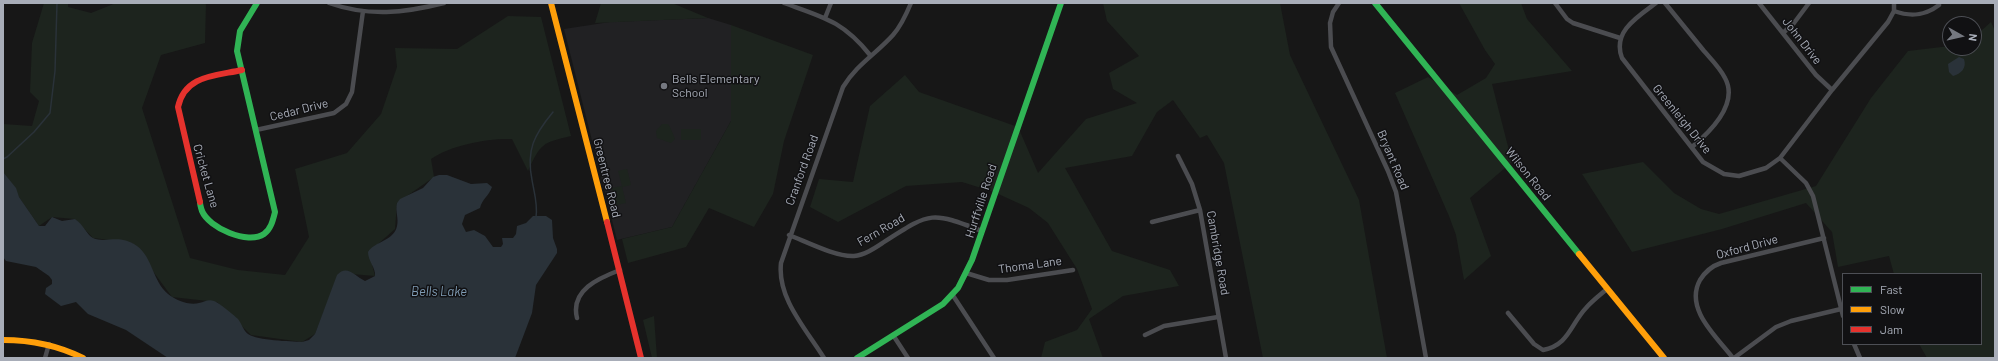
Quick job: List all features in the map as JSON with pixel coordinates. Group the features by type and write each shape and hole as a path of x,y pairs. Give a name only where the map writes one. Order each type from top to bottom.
{"street":[{"name":"Cricket Lane","path":"242,70 192,82 181,93 178,107 202,212 213,223 242,238 253,238 264,233 273,221 275,214 256,130 242,70 237,51 238,35 244,22 257,3"},
{"path":"329,3 364,11 393,13 444,3"},
{"name":"Greentree Road","path":"551,3 620,270 641,358"},
{"path":"784,3 825,18 852,34 870,55"},
{"path":"825,18 831,3"},
{"name":"Cranford Road","path":"824,358 792,308 782,286 781,263 841,91 852,73 893,35 902,23 911,3"},
{"name":"Hurffville Road","path":"857,358 937,308 952,294 966,273 1061,3"},
{"name":"Bryant Road","path":"1339,3 1333,12 1330,23 1331,47 1388,171 1396,192 1426,358"},
{"name":"Wilson Road","path":"1375,3 1664,358"},
{"path":"1555,3 1567,19 1573,23 1620,38 1626,27 1656,3"},
{"path":"1665,3 1718,68 1725,78 1728,88 1728,100 1722,113 1706,135 1692,148"},
{"name":"John Drive","path":"1758,3 1816,75 1832,90"},
{"path":"1782,33 1794,23 1809,3"},
{"path":"1894,3 1894,11 1906,15 1918,15 1932,10 1939,4"},
{"name":"Cedar Drive","path":"256,130 334,112 346,104 352,88 364,11"},
{"name":"Greenleigh Drive","path":"1620,38 1619,51 1628,68 1703,162 1724,174 1739,176 1766,168 1780,158 1832,90 1888,22 1894,11"},
{"name":"Cambridge Road","path":"1178,156 1192,184 1200,210 1226,358"},
{"path":"1780,158 1803,180 1812,192 1842,312"},
{"path":"1152,222 1200,210"},
{"name":"Fern Road","path":"790,236 840,254 852,256 868,252 915,222 928,217 946,218 982,231"},
{"name":"Oxford Drive","path":"1734,358 1705,322 1698,309 1696,291 1703,275 1713,266 1723,262 1824,238"},
{"path":"577,318 575,312 577,301 590,284 620,270"},
{"name":"Thoma Lane","path":"966,273 988,280 995,280 1073,270"},
{"path":"1508,313 1534,344 1543,350 1552,348 1560,344 1585,308 1607,289"},
{"path":"952,294 994,358"},
{"path":"1734,358 1773,328 1793,320 1841,309"},
{"path":"1144,335 1164,326 1218,317"},
{"path":"893,335 908,358"},
{"path":"3,340 29,340 49,344 67,350 83,358"},
{"path":"45,358 49,344"},
{"path":"1854,345 1860,358"}],"shaded area":[{"path":"44,3 68,3 68,7 91,13 116,3 206,3 205,43 161,55 142,108 190,258 238,270 285,275 309,237 295,169 347,153 381,114 397,67 395,48 457,49 508,16 541,17 571,136 554,140 540,149 528,171 512,139 470,143 439,154 431,159 434,177 397,203 395,229 369,252 375,276 339,273 315,334 302,342 251,335 217,302 172,297 132,243 93,238 75,219 52,217 39,226 3,174 3,124 32,126 39,101 30,92 32,43"},
{"path":"601,3 672,3 708,18 595,23"},
{"path":"1103,3 1280,3 1290,55 1359,200 1387,358 1263,358 1224,163 1207,135 1200,138 1173,100 1157,112 1132,156 1065,168 1112,251 1170,270 1179,286 1123,296 1089,319 1103,358 1041,358 1045,342 1077,330 1092,309 1077,269 1048,223 1029,208 994,192 962,182 906,186 838,222 810,207 819,179 853,182 870,106 905,75 919,92 1018,127 1038,173 1086,119 1137,103 1113,89 1109,73 1139,56 1107,21"},
{"path":"1459,3 1521,3 1527,19 1572,71 1492,84 1512,162 1470,198 1491,256 1464,280 1456,235 1449,216 1395,93 1428,77 1457,95 1486,78 1495,64 1485,50"},
{"path":"708,18 731,25 731,121 672,227 617,240 564,29 610,22"},
{"path":"1991,22 1995,31 1995,358 1927,358 1920,345 1982,345 1982,273 1894,273 1889,256 1838,267 1832,232 1806,203 1722,229 1632,252 1582,174 1643,162 1674,193 1701,209 1719,214 1816,186 1871,98 1908,51 1942,47 1942,56 1982,56 1982,30"},
{"path":"731,25 813,55 784,141 773,194 754,227 709,208 686,247 628,263 622,239 672,227 731,121"},
{"path":"662,124 668,124 671,129 675,139 671,143 657,138 656,131"},
{"path":"681,129 701,129 701,140 681,140"},
{"path":"627,169 631,185 622,187 626,203 616,205 612,188 622,186 618,171"},
{"path":"654,316 657,358 652,358 643,320"}],"water":[{"path":"1959,57 1964,59 1965,65 1959,74 1953,76 1949,72 1948,64"},
{"name":"Bells Lake","path":"3,172 16,188 19,197 39,226 45,226 52,217 62,221 75,219 93,238 98,240 118,239 130,242 142,251 150,263 159,282 168,294 183,302 191,304 212,300 223,306 238,319 248,334 259,338 302,342 309,340 315,334 337,275 341,272 348,271 365,281 375,276 368,252 375,245 392,235 395,231 397,226 397,203 400,199 423,188 433,177 439,175 447,175 471,184 487,183 492,187 482,202 480,208 465,215 462,224 466,232 474,230 485,236 493,247 501,247 503,244 502,238 513,238 516,234 517,226 526,223 533,216 546,216 552,220 553,238 557,253 536,285 532,313 515,358 168,358 126,330 88,314 76,302 61,306 45,294 46,288 52,284 52,280 49,276 36,267 6,261 3,257"}],"waterway":[{"path":"3,159 34,132 50,113 55,71 57,3"},
{"path":"536,217 536,203 530,169 531,151 536,136 553,112"}],"traffic: fast":[{"path":"200,202 202,211 212,223 220,229 239,236 257,237 264,234 270,227 275,212 237,51 240,31 257,3"},
{"path":"857,358 943,304 958,288 972,260 1061,3"},
{"path":"1375,3 1579,254"}],"traffic: slow":[{"path":"551,3 607,222"},
{"path":"1579,254 1664,358"},
{"path":"3,340 44,344 73,353 83,358"}],"traffic: jam":[{"path":"200,202 178,107 182,96 194,83 212,76 242,70"},
{"path":"607,222 641,358"}],"place":[{"name":"Bells Elementary School","path":"664,86"}]}
